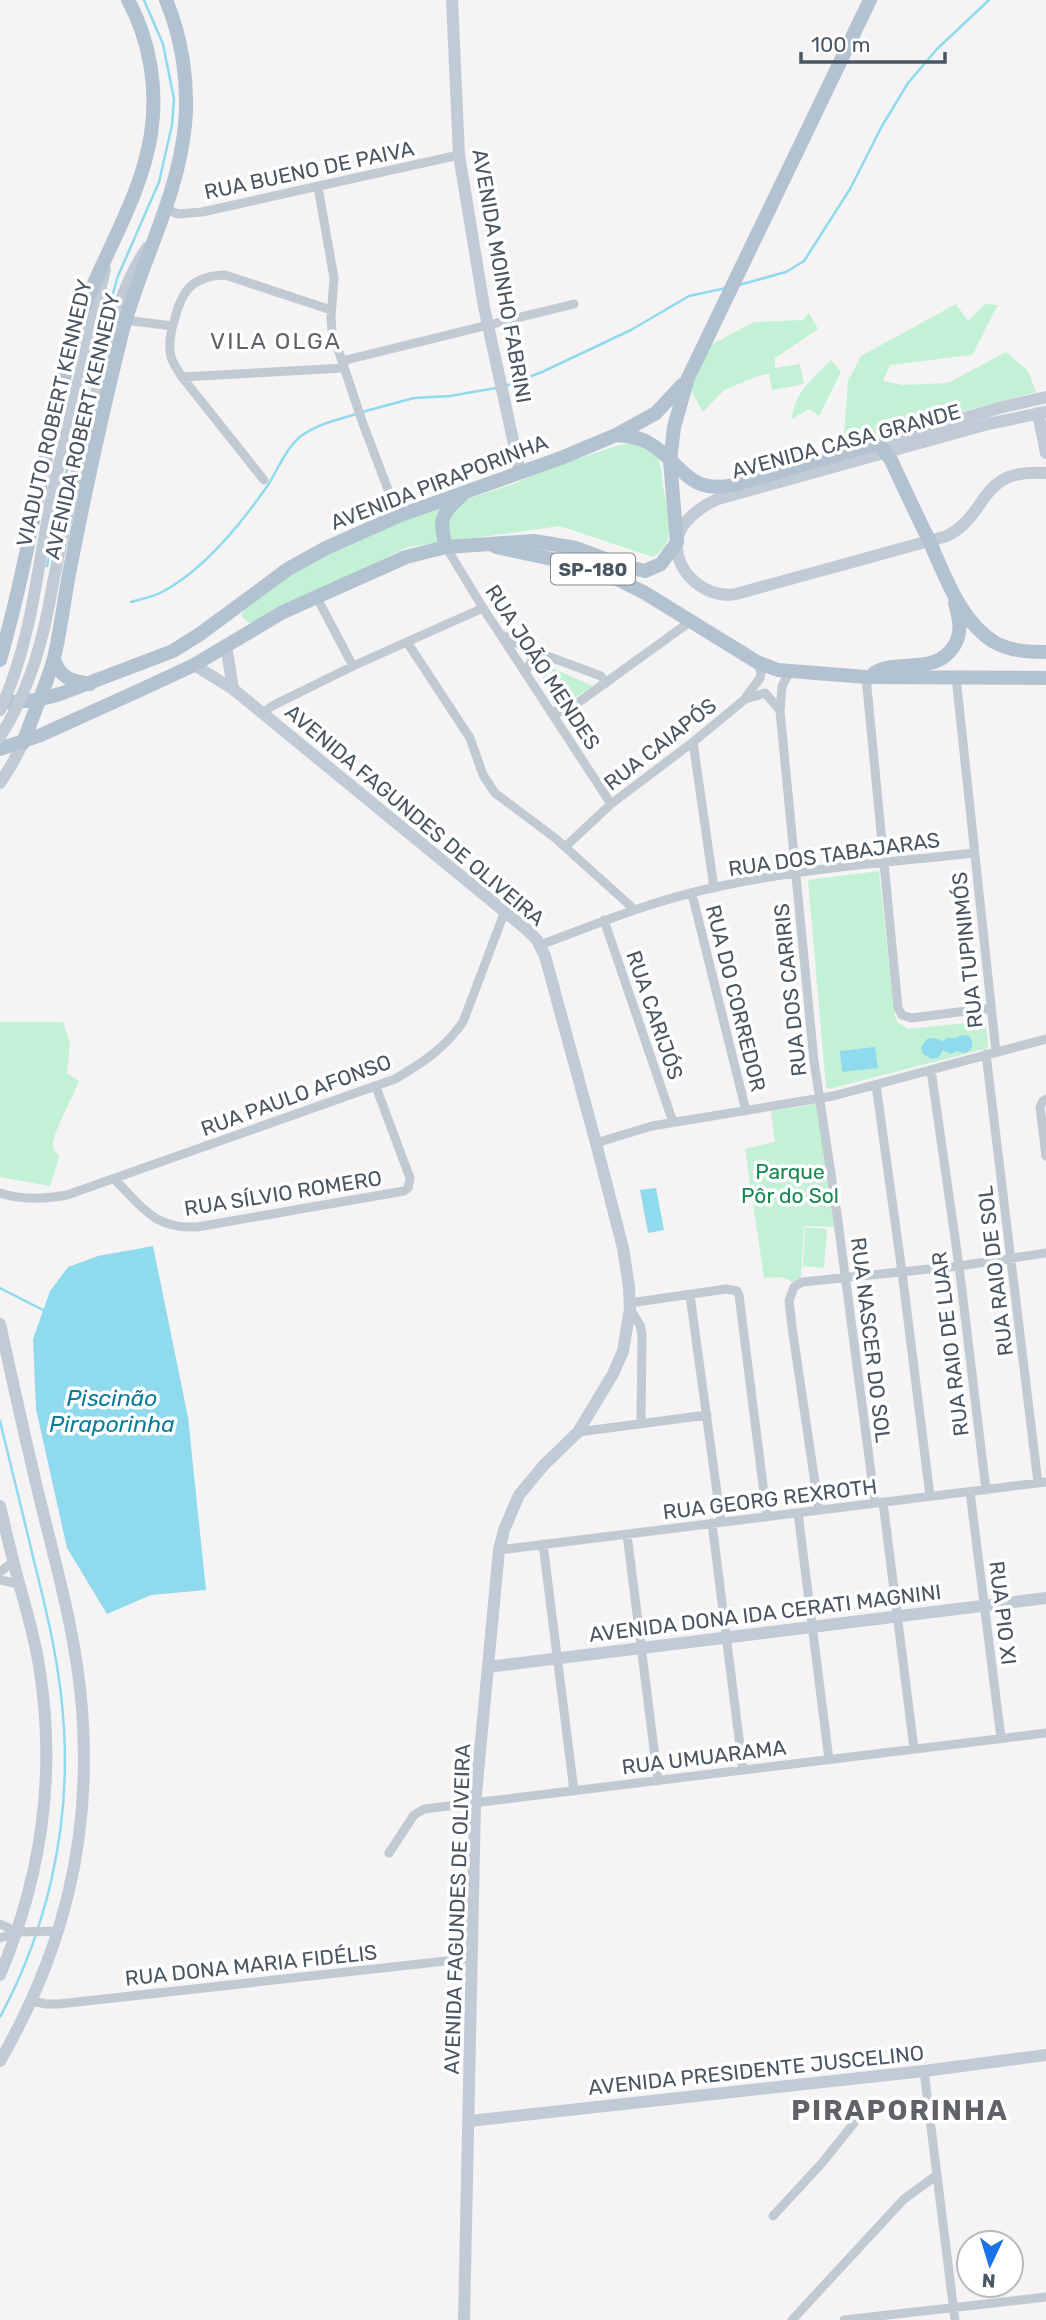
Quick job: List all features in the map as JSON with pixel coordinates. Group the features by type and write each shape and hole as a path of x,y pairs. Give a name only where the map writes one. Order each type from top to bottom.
{"main road":[{"name":"AVENIDA ROBERT KENNEDY","path":"0,660 75,335 83,309 145,160 154,110 153,87 146,47 128,0"},
{"name":"AVENIDA ROBERT KENNEDY","path":"2,780 23,743 54,659 70,569 125,320 166,209 181,153 187,101 179,44 166,0"},
{"name":"AVENIDA MOINHO FABRINI","path":"452,0 459,155 487,325 520,472"},
{"path":"870,0 688,378 674,427 670,461 681,562 689,576 706,590 722,596 736,594 947,536 959,528 988,490 998,482 1026,473 1046,472"},
{"name":"VIADUTO ROBERT KENNEDY","path":"0,737 18,704 41,645 67,512 103,364 125,288 152,241"},
{"name":"VIADUTO ROBERT KENNEDY","path":"0,710 25,638 52,494 111,245"},
{"name":"AVENIDA PIRAPORINHA","path":"0,703 38,700 91,684 173,651 288,569 335,543 398,516 561,458 616,435 656,413 688,378"},
{"name":"AVENIDA CASA GRANDE","path":"677,542 690,517 708,503 1003,407 1046,397"},
{"path":"1042,413 1046,453"},
{"name":"AVENIDA CASA GRANDE","path":"670,461 700,485 722,488 882,448 1042,413"},
{"path":"616,435 645,441 670,461"},
{"path":"866,677 890,667 927,665 946,656 960,632 953,594 882,448"},
{"path":"446,548 442,518 465,492"},
{"path":"0,749 23,743 194,665 316,596 396,561 446,548 534,541 556,543 593,553 624,566 645,571 661,564 677,542"},
{"name":"SP-180","path":"484,544 585,566 609,575 627,583 757,662 789,673 866,677 1046,678"},
{"path":"953,594 979,630 993,641 1013,650 1046,652"},
{"path":"8,631 18,641 32,647 42,648 57,644"},
{"path":"226,645 233,689"},
{"path":"54,659 63,676 91,684"},
{"name":"AVENIDA FAGUNDES DE OLIVEIRA","path":"194,665 233,689 533,935 549,969 621,1237 628,1279 630,1306 623,1351 613,1374 578,1432 561,1447 519,1495 507,1521 499,1550 475,1804 464,2320"},
{"path":"0,1324 21,1425 68,1615 82,1707 84,1762 79,1840 59,1931 32,2001 0,2061"},
{"path":"0,1506 40,1669 46,1723 46,1783 39,1846 22,1932 0,1975"},
{"name":"AVENIDA DONA IDA CERATI MAGNINI","path":"488,1667 1046,1598"},
{"name":"AVENIDA PRESIDENTE JUSCELINO","path":"469,2121 1046,2055"}],"street":[{"name":"RUA BUENO DE PAIVA","path":"166,209 178,214 193,213 459,155"},
{"path":"318,187 334,278 332,331 398,516"},
{"path":"264,480 182,377 171,355 172,326 179,302 197,281 219,276 234,277 331,310"},
{"path":"182,377 343,364 574,304"},
{"path":"125,320 172,326"},
{"name":"RUA JOÃO MENDES","path":"446,548 611,804"},
{"path":"316,596 353,666"},
{"path":"262,714 272,706 353,666 483,608"},
{"path":"561,726 565,712 691,621"},
{"path":"501,634 538,653 601,676 606,683"},
{"path":"407,642 470,738 488,785 565,847 635,910"},
{"path":"526,672 538,653"},
{"name":"RUA CAIAPÓS","path":"565,847 611,804 744,700 760,678 757,662"},
{"name":"RUA DOS CARIRIS","path":"789,673 782,686 780,711 820,1099"},
{"path":"866,677 898,1008 905,1017 911,1018 991,1008"},
{"name":"RUA TUPINIMÓS","path":"956,677 996,1052"},
{"path":"744,700 765,693 780,711"},
{"path":"551,711 565,712"},
{"path":"693,742 714,888"},
{"name":"RUA DOS TABAJARAS","path":"540,945 604,919 714,888 796,873 974,853"},
{"name":"RUA DO CORREDOR","path":"692,894 746,1111"},
{"name":"RUA PAULO AFONSO","path":"0,1193 11,1197 58,1197 376,1087 415,1068 453,1037 470,1006 505,911"},
{"name":"RUA CARIJÓS","path":"604,919 673,1122"},
{"path":"596,1143 632,1131 673,1122 820,1099 1046,1039"},
{"name":"RUA RAIO DE SOL","path":"986,1054 1042,1483"},
{"name":"RUA RAIO DE LUAR","path":"931,1070 959,1266 986,1490"},
{"path":"876,1085 930,1496"},
{"name":"RUA SÍLVIO ROMERO","path":"114,1179 160,1222 181,1228 404,1191 408,1188 410,1178 376,1087"},
{"name":"RUA NASCER DO SOL","path":"820,1099 898,1616 914,1749"},
{"path":"1046,1099 1041,1107 1046,1156"},
{"name":"RUA PAULO AFONSO","path":"0,1201 11,1197"},
{"path":"819,1510 789,1301 797,1284 1046,1254"},
{"path":"641,1423 642,1334 630,1306 726,1289 737,1291 740,1294 767,1517"},
{"path":"690,1295 707,1415 726,1637 743,1770"},
{"path":"578,1432 707,1415"},
{"name":"RUA GEORG REXROTH","path":"499,1550 1042,1483"},
{"name":"RUA PIO XI","path":"970,1492 1001,1738"},
{"path":"798,1513 829,1760"},
{"path":"627,1534 658,1781"},
{"path":"543,1544 574,1791"},
{"path":"0,1572 13,1561"},
{"path":"0,1580 19,1584"},
{"name":"RUA UMUARAMA","path":"389,1853 418,1811 1046,1733"},
{"path":"0,1924 22,1932"},
{"path":"0,1938 22,1932 59,1931"},
{"name":"RUA DONA MARIA FIDÉLIS","path":"32,2001 58,2004 473,1958"},
{"path":"924,2071 955,2320"},
{"path":"773,2216 822,2163 854,2123"},
{"path":"792,2320 904,2199 937,2175"},
{"path":"844,2320 1046,2297"}],"green space":[{"path":"956,304 968,321 985,304 998,305 972,355 890,365 883,381 903,385 948,383 1006,352 1028,371 1036,392 879,434 844,434 848,381 861,356"},
{"path":"809,313 818,329 775,358 775,368 800,364 804,384 772,390 769,374 758,376 724,390 703,412 689,387 707,347 754,322 803,320"},
{"path":"831,360 841,372 819,416 809,409 792,419 800,393"},
{"path":"631,443 653,452 661,469 670,525 666,543 653,557 560,526 408,547 251,624 241,616 247,602 315,559 386,526"},
{"path":"550,667 593,686 561,706 541,675"},
{"path":"879,871 894,1013 898,1023 908,1029 986,1021 988,1048 829,1089 826,1087 808,880"},
{"path":"0,1022 63,1022 70,1043 67,1073 79,1081 53,1141 53,1147 59,1157 50,1186 0,1177"},
{"name":"Parque Pôr do Sol","path":"816,1104 838,1227 804,1226 801,1277 793,1282 781,1277 764,1278 745,1149 775,1142 771,1111"},
{"path":"805,1227 827,1229 824,1268 803,1266"}],"water":[{"path":"962,1035 969,1036 971,1040 972,1047 968,1052 957,1051 951,1054 943,1050 939,1057 932,1059 923,1054 921,1047 927,1039 943,1041"},
{"path":"875,1047 878,1068 842,1072 840,1051"},
{"path":"656,1188 664,1230 648,1233 640,1190"},
{"name":"Piscinão Piraporinha","path":"153,1246 188,1417 206,1590 151,1595 107,1614 67,1548 36,1409 33,1339 50,1291 68,1267 98,1256"}],"waterway":[{"path":"47,566 61,494 98,346 118,276 159,182 172,125 174,99 163,44 144,0"},
{"path":"739,285 786,272 804,261 850,189 882,126 908,83 937,49 989,0"},
{"path":"506,386 631,330 689,296 726,288"},
{"path":"362,412 414,398 450,396 496,388"},
{"path":"131,602 151,597 178,583 207,559 246,515 301,436 320,425 356,414"},
{"path":"0,1288 43,1310"},
{"path":"0,1421 53,1644 60,1686 65,1766 59,1841 52,1878 31,1949 0,2017"}],"district":[{"name":"VILA OLGA","path":"276,341"},
{"name":"PIRAPORINHA","path":"900,2110"}]}
